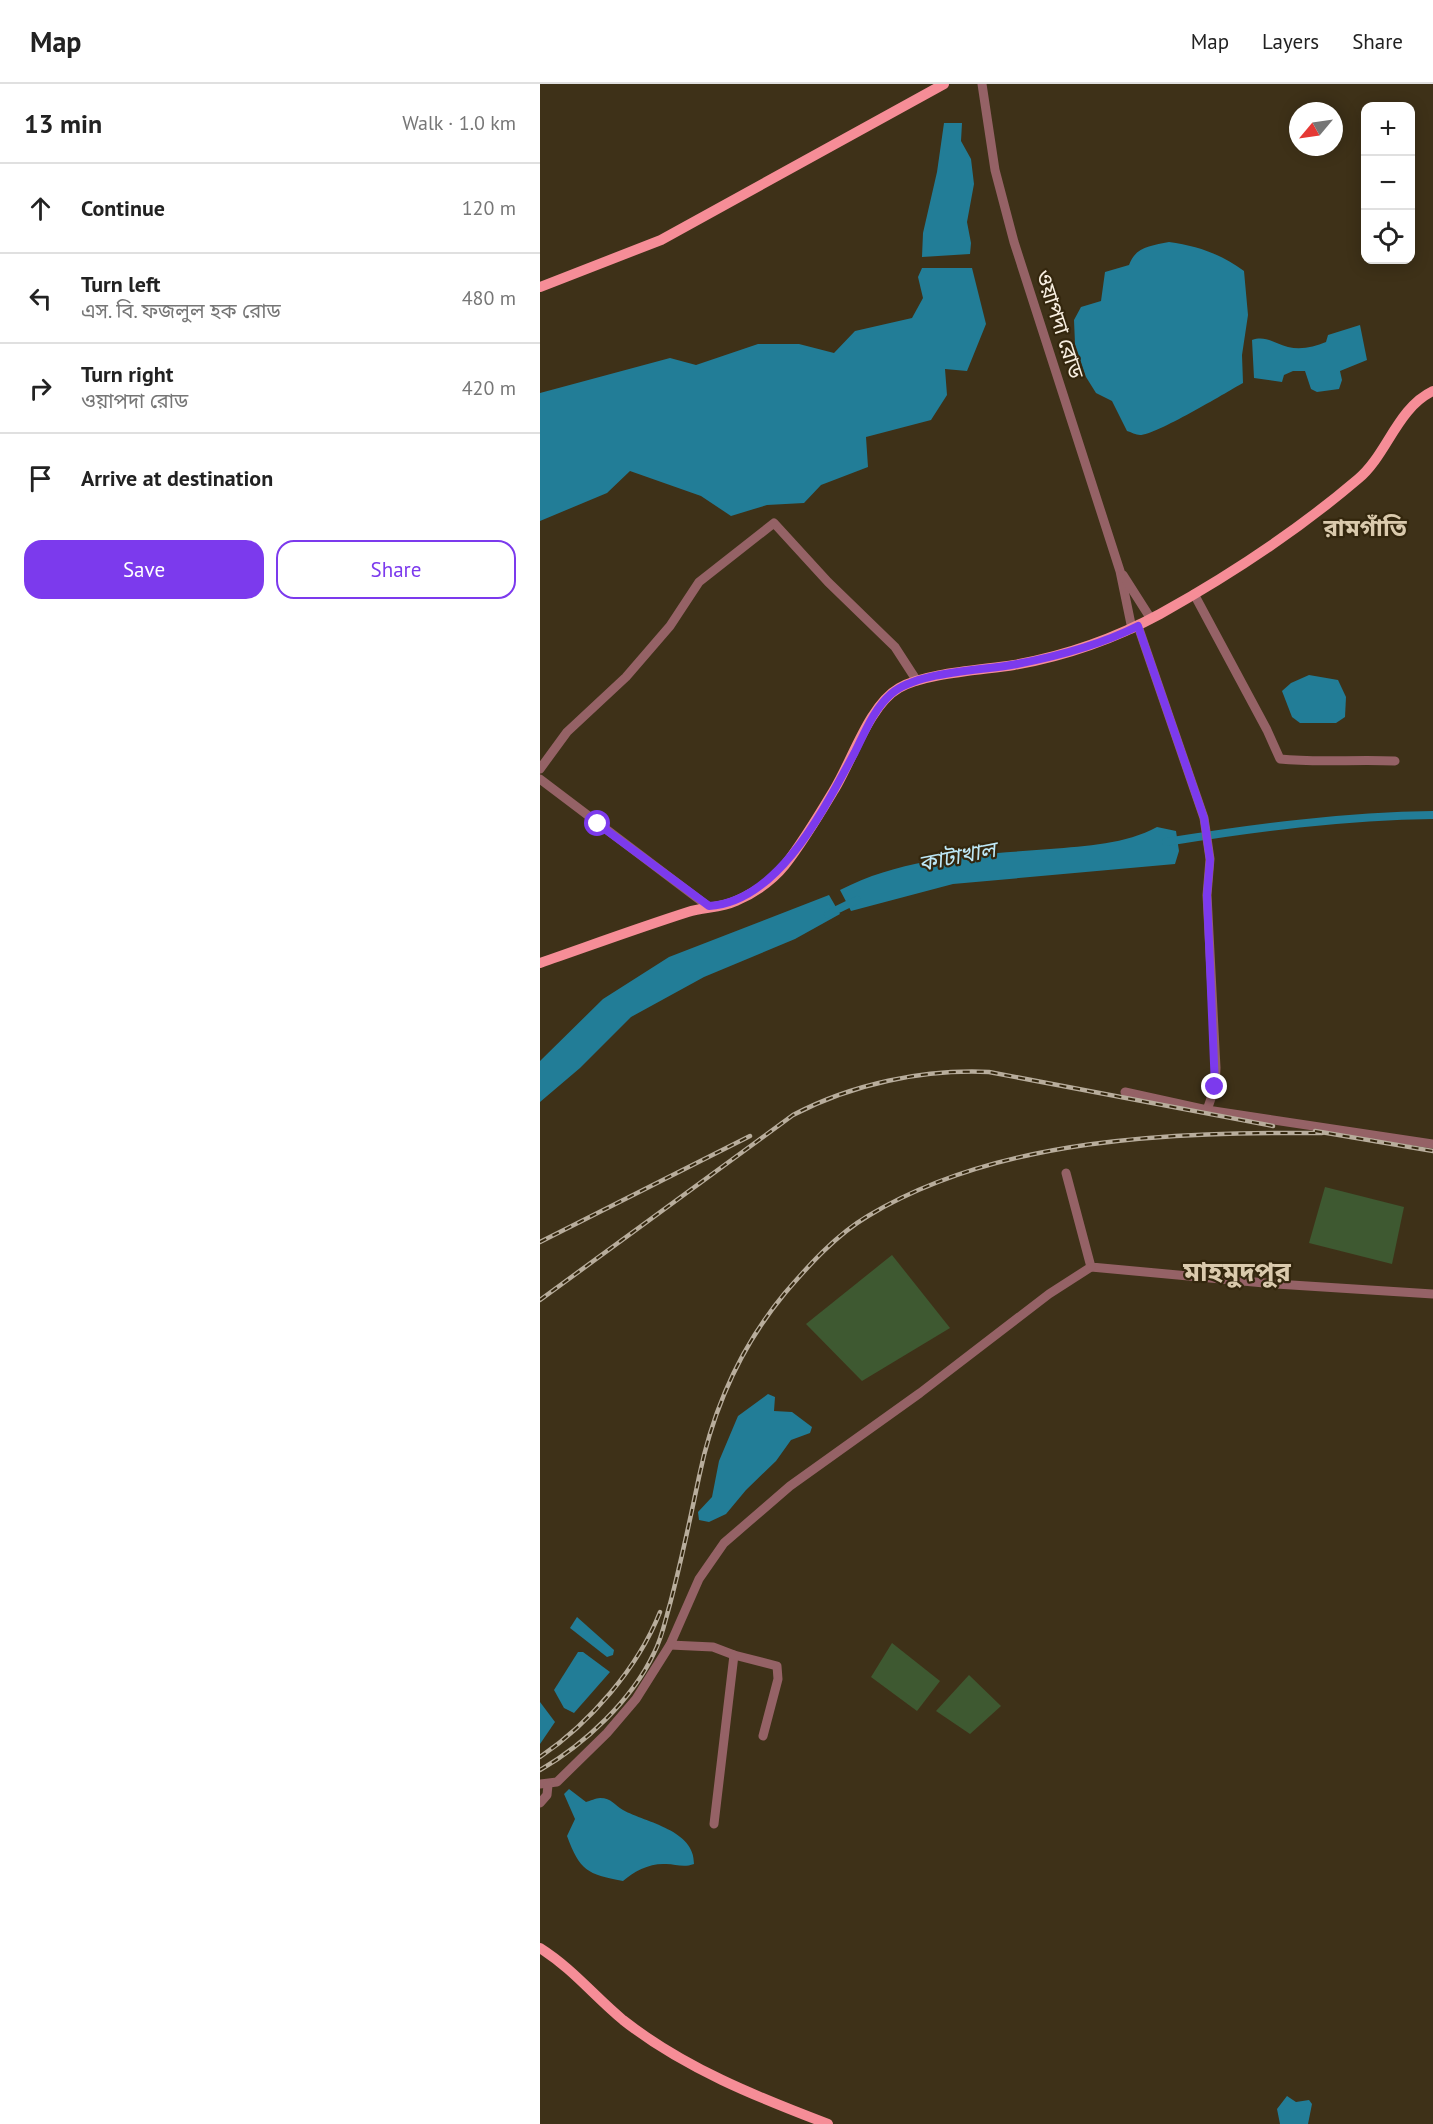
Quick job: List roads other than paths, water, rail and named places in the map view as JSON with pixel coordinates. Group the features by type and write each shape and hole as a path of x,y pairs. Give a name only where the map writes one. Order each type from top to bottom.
{"main road":[{"path":"540,287 661,240 944,84"},
{"path":"540,963 709,906 735,902 760,887 785,865 835,790 874,715 889,696 900,687 917,681 1017,664 1074,651 1151,619 1273,546 1359,478 1416,402 1433,392"},
{"path":"540,1948 565,1964 623,2020 673,2052 736,2088 828,2124"}],"street":[{"name":"ওয়াপদা রোড","path":"982,84 995,170 1014,242 1120,571 1135,627 1204,818 1210,860 1207,895 1216,1078 1208,1110"},
{"path":"540,769 567,732 626,677 670,626 699,582 774,523 828,582 895,647 917,681"},
{"name":"ওয়াপদা রোড","path":"1120,571 1151,619"},
{"path":"1194,594 1268,730 1280,759 1312,763 1360,759 1395,761"},
{"path":"540,779 709,906"},
{"path":"1125,1092 1208,1110 1433,1144"},
{"path":"1066,1173 1091,1267"},
{"path":"540,1803 547,1795 544,1784 557,1782 607,1734 636,1699 670,1645 699,1579 724,1543 790,1486 920,1393 1049,1294 1091,1267 1276,1284 1433,1294"},
{"path":"670,1645 713,1647 777,1666 778,1679 763,1736"},
{"path":"714,1824 734,1655"}],"water":[{"path":"944,123 962,123 961,141 971,159 974,184 967,222 971,243 970,254 922,257 923,233 937,172"},
{"path":"1169,242 1209,252 1244,271 1248,315 1242,355 1243,383 1175,421 1138,435 1127,431 1112,401 1096,393 1086,377 1075,344 1074,320 1081,307 1101,301 1105,272 1129,265 1140,250"},
{"path":"922,268 972,268 986,324 967,371 945,369 947,395 931,420 866,437 868,467 821,485 804,503 767,505 731,516 701,496 630,471 607,493 540,521 540,393 670,358 696,365 758,344 799,344 834,353 855,331 912,318 923,298 918,277"},
{"path":"1360,325 1367,360 1340,371 1342,380 1339,389 1317,392 1311,389 1305,371 1293,371 1284,375 1282,382 1254,378 1252,340 1270,340 1288,347 1307,348 1326,342 1328,335"},
{"path":"1309,675 1338,680 1346,697 1345,717 1336,723 1300,723 1292,717 1282,691 1291,683"},
{"path":"1157,827 1176,831 1179,851 1175,864 953,884 851,911 840,890 891,870 916,864 969,856 1078,847 1119,841"},
{"path":"829,895 840,914 795,939 704,977 631,1017 580,1068 540,1102 540,1061 603,999 669,957"},
{"path":"768,1394 775,1397 774,1411 792,1412 812,1427 810,1433 791,1440 776,1461 746,1490 726,1514 709,1522 699,1520 698,1512 712,1497 719,1461 738,1416"},
{"path":"577,1617 614,1650 613,1655 607,1657 570,1628"},
{"path":"578,1652 583,1652 610,1672 574,1713 564,1708 554,1690"},
{"path":"540,1702 555,1722 540,1744"},
{"path":"569,1789 586,1802 598,1798 607,1799 623,1810 678,1835 687,1843 692,1852 694,1864 648,1866 623,1881 601,1876 586,1869 576,1857 567,1836 575,1819 564,1794"},
{"path":"1287,2096 1296,2102 1309,2100 1312,2104 1308,2124 1280,2124 1277,2109"}],"waterway":[{"name":"কাটাখাল","path":"1166,842 1299,824 1433,815"},
{"name":"কাটাখাল","path":"828,914 857,900"}],"railway":[{"path":"540,1300 793,1115 839,1095 888,1081 939,1073 989,1072 1273,1126"},
{"path":"1315,1131 1433,1151"},
{"path":"540,1770 574,1747 606,1719 645,1670 663,1629 682,1557 705,1452 731,1379 769,1313 813,1261 845,1232 868,1216 919,1190 973,1170 1030,1155 1089,1144 1148,1138 1207,1134 1322,1133"},
{"path":"540,1242 750,1136"},
{"path":"540,1757 577,1728 626,1674 651,1633 660,1612"}],"district":[{"name":"রামগাঁতি","path":"1365,527"},
{"name":"মাহমুদপুর","path":"1237,1271"}]}
